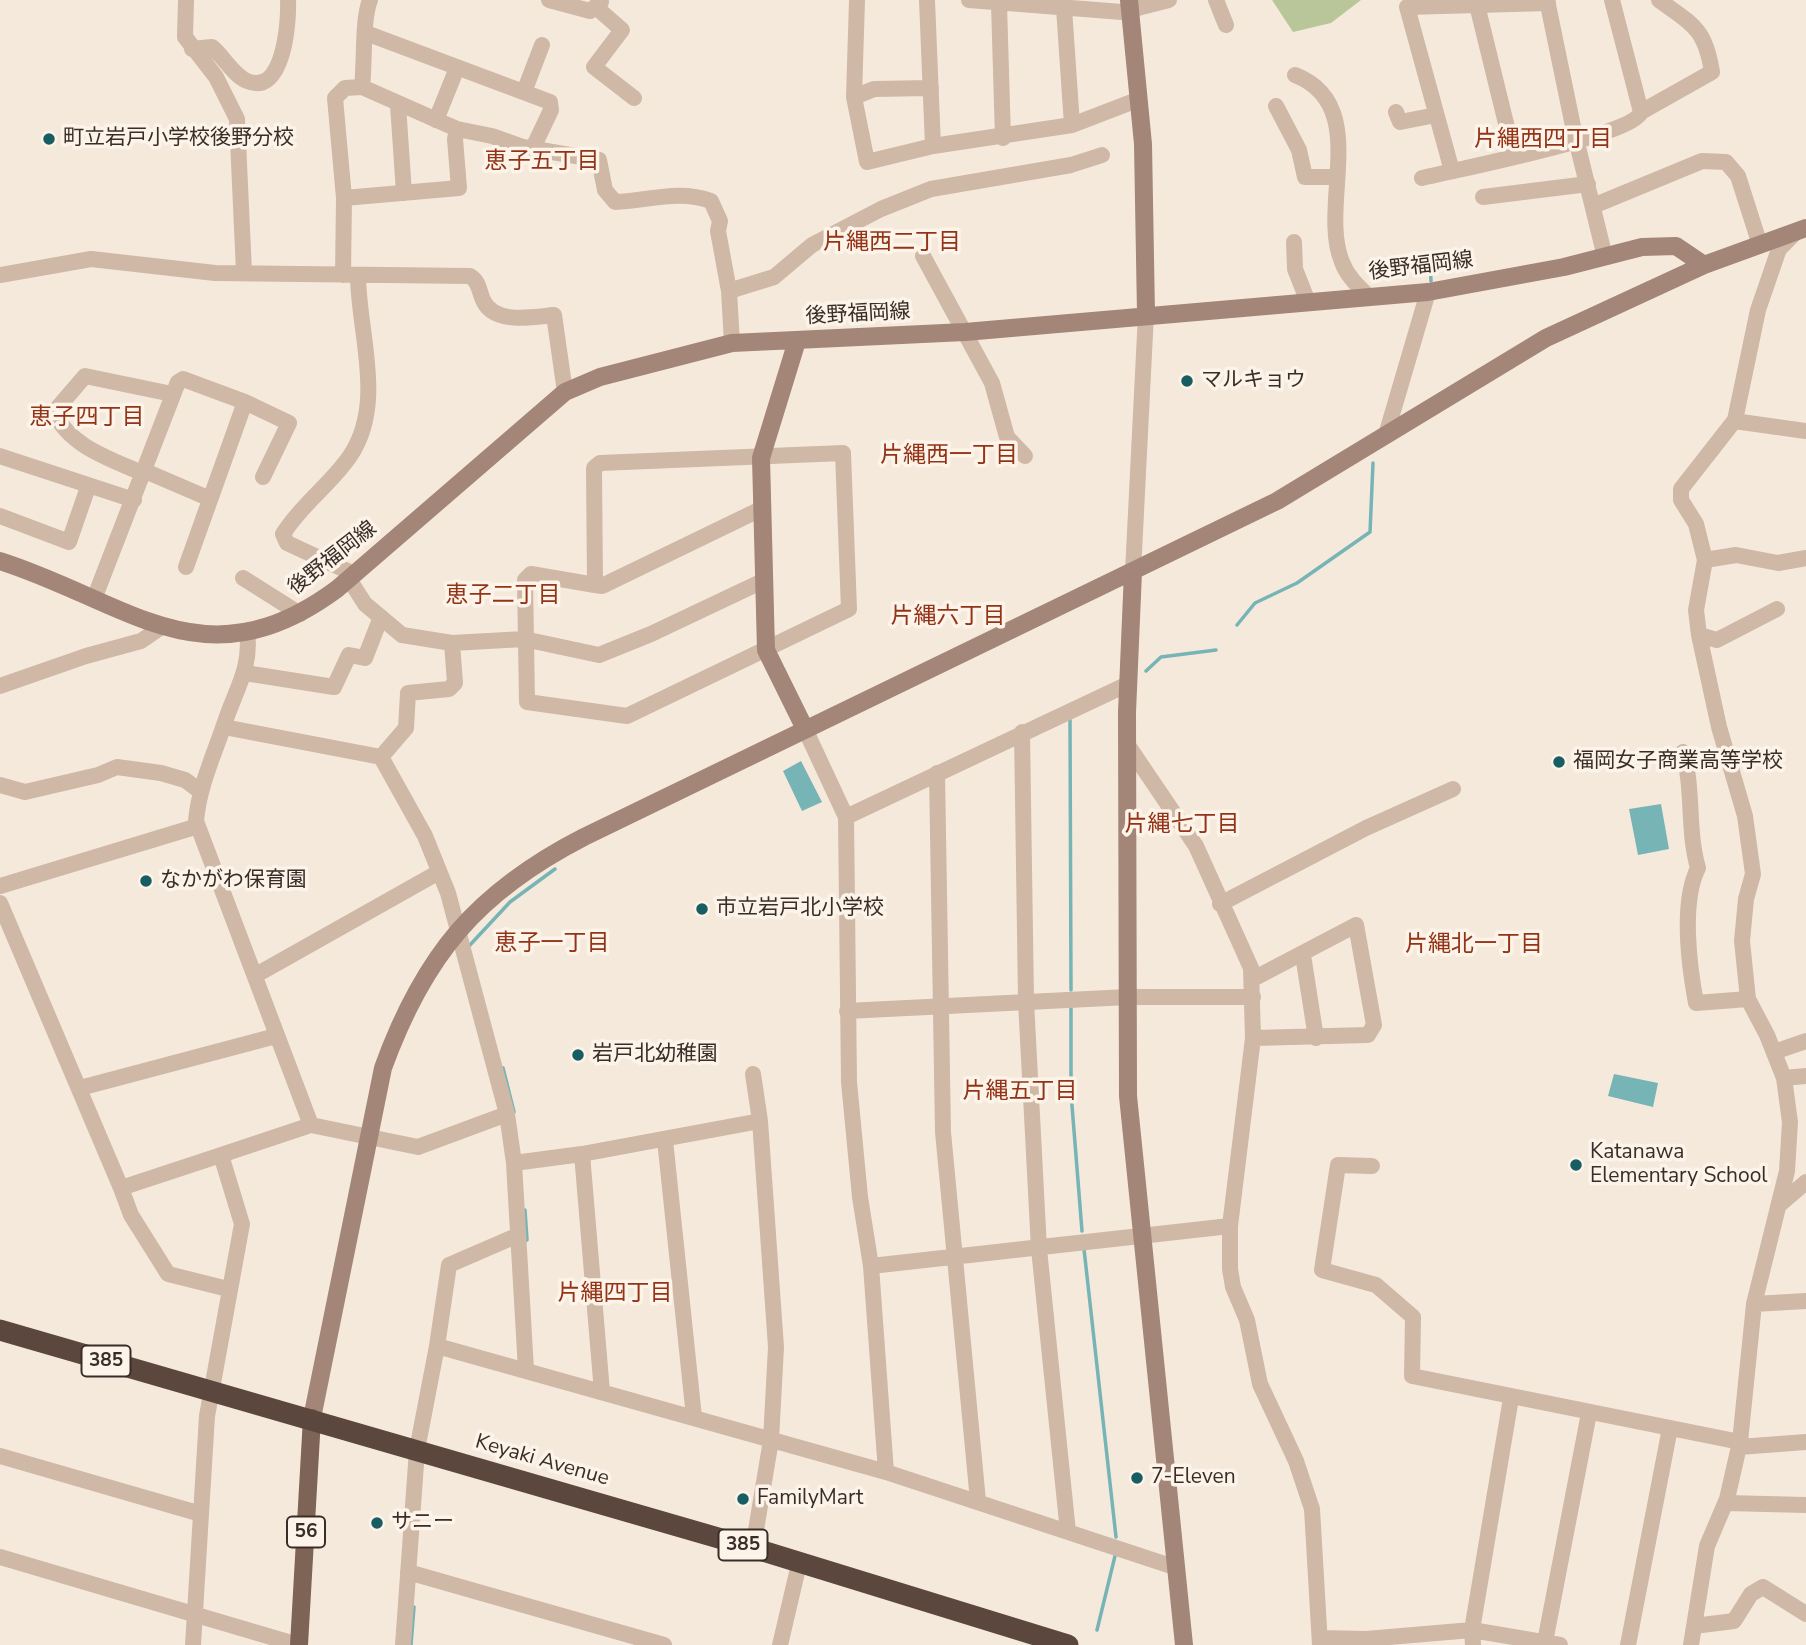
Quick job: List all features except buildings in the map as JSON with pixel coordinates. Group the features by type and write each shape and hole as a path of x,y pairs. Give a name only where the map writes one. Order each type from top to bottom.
{"highway":[{"name":"Keyaki Avenue","path":"0,1330 753,1548 1068,1645"}],"main road":[{"name":"56","path":"298,1645 312,1419"}],"street":[{"path":"186,0 183,26 185,37 216,77 237,119 244,272"},
{"path":"192,49 212,47 245,81 263,82 270,78 284,49 288,0"},
{"path":"362,87 365,14 370,0"},
{"path":"549,0 590,11 600,4 622,30 594,67 634,98"},
{"path":"857,0 854,97 867,162 972,138 1003,138 1072,125 1137,100"},
{"path":"927,0 933,146"},
{"path":"969,0 1063,8 1129,6 1169,0"},
{"path":"1216,0 1226,25"},
{"path":"1612,0 1641,112"},
{"path":"1422,178 1577,142 1633,122 1641,112 1712,72 1707,44 1692,25 1659,0"},
{"path":"1452,171 1406,6 1547,1 1605,257"},
{"path":"996,3 1003,138"},
{"path":"1477,5 1514,156"},
{"path":"1129,6 1143,145 1146,314 1128,684 1128,1096 1184,1645"},
{"path":"1063,8 1072,125"},
{"path":"366,33 550,102 551,110 533,148"},
{"path":"524,92 542,45"},
{"path":"436,120 457,68"},
{"path":"1296,75 1318,92 1337,119 1337,243 1340,260 1354,282 1368,296"},
{"path":"732,343 729,290 718,231 720,221 710,201 698,196 679,195 615,202 605,190 599,160 533,148 457,129 362,87 345,88 335,97 351,275 369,384 359,434 346,461 283,534 287,543 351,577 365,604 402,635 452,643 524,639 599,655 652,634 765,580"},
{"path":"854,97 874,89 931,89"},
{"path":"398,105 404,193"},
{"path":"1276,106 1298,150 1305,177 1336,177"},
{"path":"1399,122 1436,115"},
{"path":"344,198 459,188 455,139 457,129"},
{"path":"729,290 774,277 812,245 881,209 888,209 931,189 1071,166 1102,155"},
{"path":"1593,206 1702,161 1726,162 1738,176 1760,245"},
{"path":"1483,197 1588,184"},
{"path":"312,1419 383,1068 399,1023 432,966 482,904 543,858 1277,501 1546,338 1704,265 1802,229"},
{"path":"1691,1645 1707,1546 1726,1503 1739,1444 1754,1304 1787,1171 1790,1122 1784,1078 1748,999 1742,941 1746,899 1753,874 1745,816 1719,727 1699,635 1696,610 1705,560 1696,524 1681,500 1681,489 1734,421 1758,310 1779,249 1802,229"},
{"path":"1294,242 1293,258 1308,302"},
{"name":"後野福岡線","path":"0,561 160,628 186,634 247,633 300,614 351,577 565,392 600,377 732,343 965,332 1146,314 1428,292 1605,257 1642,247 1676,246 1704,265"},
{"path":"923,256 999,399 1007,437 1025,456"},
{"path":"0,275 90,259 204,272 470,276 475,279 484,303 496,314 516,317 554,315 565,392"},
{"path":"1386,435 1428,292"},
{"path":"797,341 761,458 766,650 846,817 847,1011 854,1144 870,1266 886,1472"},
{"path":"172,394 85,376 54,412 66,430 86,448 208,498"},
{"path":"94,599 134,500 172,394 183,379 245,402 289,424 263,477"},
{"path":"186,568 208,498 245,402"},
{"path":"1734,421 1806,431"},
{"path":"595,585 594,468 600,463 843,453 849,609 627,716 527,702 524,639 527,576 602,586 763,508"},
{"path":"0,456 134,500"},
{"path":"0,516 69,542 88,487"},
{"path":"1705,560 1736,555 1778,563 1806,558"},
{"path":"243,578 300,614"},
{"path":"1699,635 1717,640 1777,609"},
{"path":"245,673 334,687 349,655 365,658 381,617"},
{"path":"0,686 86,656 141,641 160,628"},
{"path":"247,633 249,649 245,673 200,791 198,826 311,1125"},
{"path":"381,757 406,728 408,693 449,689 455,683 452,643"},
{"path":"846,817 1128,684"},
{"path":"224,727 381,757"},
{"path":"1022,732 1026,1001 1039,1249 1068,1532"},
{"path":"1127,744 1196,846 1220,904 1246,956 1253,979 1253,1038 1230,1226 1231,1280 1247,1320 1260,1384 1296,1461 1312,1509 1320,1642 1473,1637 1552,1644 1589,1413"},
{"path":"1683,752 1690,791 1692,849 1698,868 1690,883 1689,916 1696,1003 1748,999"},
{"path":"381,757 425,836 439,872 459,931 507,1114 514,1163 516,1236 526,1370"},
{"path":"0,785 25,792 98,775 117,767 161,773 185,780 200,791"},
{"path":"937,773 943,1132 978,1501"},
{"path":"1220,904 1366,828 1452,789"},
{"path":"0,886 198,826"},
{"path":"256,975 439,872"},
{"path":"0,903 80,1088 131,1215 144,1231 168,1274 228,1289"},
{"path":"1253,979 1356,926 1374,1025 1368,1035 1253,1038"},
{"path":"1303,955 1316,1038"},
{"path":"847,1011 1128,997 1253,997"},
{"path":"80,1088 276,1036"},
{"path":"1774,1052 1806,1041"},
{"path":"753,1074 761,1121 776,1347 771,1440 753,1548"},
{"path":"1784,1078 1806,1076"},
{"path":"121,1188 311,1125 418,1147 507,1114"},
{"path":"514,1163 665,1140 761,1121"},
{"path":"665,1140 694,1417"},
{"path":"582,1154 602,1392"},
{"path":"193,1645 207,1416 228,1289 242,1224 221,1155"},
{"path":"1372,1166 1338,1165 1322,1270 1376,1284 1396,1299 1413,1317 1412,1377 1739,1444 1806,1442"},
{"path":"1778,1206 1806,1182"},
{"path":"870,1266 1230,1226"},
{"path":"403,1645 417,1450 449,1265 516,1236"},
{"path":"1754,1304 1806,1301"},
{"path":"437,1346 886,1472 1177,1568"},
{"path":"1473,1637 1511,1398"},
{"path":"1628,1645 1670,1428"},
{"path":"0,1456 201,1514"},
{"path":"1726,1503 1806,1505"},
{"path":"0,1557 195,1612 298,1645"},
{"path":"780,1645 799,1564"},
{"path":"408,1572 664,1645"},
{"path":"1694,1626 1734,1621 1751,1594 1763,1587 1806,1614"}],"green space":[{"path":"1272,0 1361,0 1331,23 1293,32"}],"water":[{"path":"801,761 822,802 802,811 783,771"},
{"path":"1661,804 1669,849 1638,855 1629,809"},
{"path":"1614,1074 1658,1083 1653,1107 1608,1096"}],"waterway":[{"path":"1430,262 1431,281"},
{"path":"1237,625 1255,603 1297,583 1370,532 1373,463"},
{"path":"1146,671 1161,657 1216,650"},
{"path":"1070,717 1071,990"},
{"path":"469,946 510,902 555,869"},
{"path":"1071,1006 1071,1093 1082,1231"},
{"path":"503,1068 514,1112"},
{"path":"523,1241 527,1240 525,1210"},
{"path":"1084,1249 1116,1537"},
{"path":"1097,1630 1115,1556"},
{"path":"411,1645 414,1607"}],"place":[{"name":"町立岩戸小学校後野分校","path":"49,139"},
{"name":"マルキョウ","path":"1187,381"},
{"name":"福岡女子商業高等学校","path":"1559,762"},
{"name":"なかがわ保育園","path":"146,881"},
{"name":"市立岩戸北小学校","path":"702,909"},
{"name":"岩戸北幼稚園","path":"578,1055"},
{"name":"Katanawa Elementary School","path":"1576,1165"},
{"name":"7-Eleven","path":"1137,1478"},
{"name":"FamilyMart","path":"743,1499"},
{"name":"サニー","path":"377,1523"}],"district":[{"name":"片縄西四丁目","path":"1543,140"},
{"name":"恵子五丁目","path":"542,162"},
{"name":"片縄西二丁目","path":"892,243"},
{"name":"恵子四丁目","path":"87,418"},
{"name":"片縄西一丁目","path":"949,456"},
{"name":"恵子二丁目","path":"503,596"},
{"name":"片縄六丁目","path":"948,617"},
{"name":"片縄七丁目","path":"1182,825"},
{"name":"恵子一丁目","path":"552,944"},
{"name":"片縄北一丁目","path":"1474,945"},
{"name":"片縄五丁目","path":"1020,1092"},
{"name":"片縄四丁目","path":"615,1294"}]}
